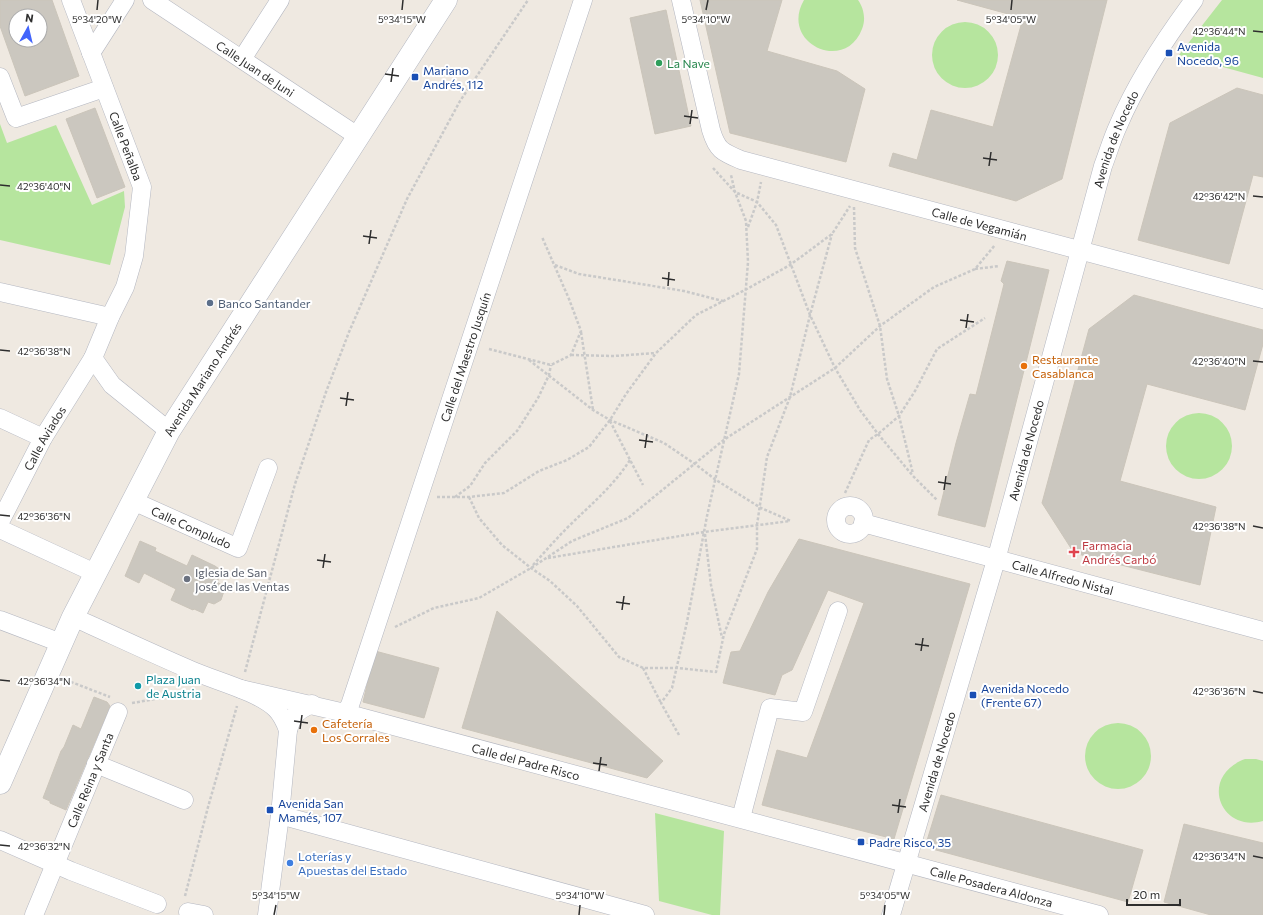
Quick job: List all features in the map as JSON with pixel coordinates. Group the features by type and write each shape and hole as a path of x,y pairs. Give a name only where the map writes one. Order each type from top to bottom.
{"main road":[{"name":"Avenida Mariano Andrés","path":"0,783 73,617 169,431 446,0"}],"street":[{"name":"Calle Peñalba","path":"71,0 142,187 134,256 125,287 110,317 93,358"},
{"path":"91,53 125,0"},
{"name":"Calle Juan de Juni","path":"152,0 359,136"},
{"path":"242,59 280,0"},
{"name":"Calle del Maestro Jusquín","path":"345,713 350,705 584,0"},
{"name":"Calle de Vegamián","path":"681,0 711,130 715,144 725,154 741,160 1263,299"},
{"name":"Avenida de Nocedo","path":"892,915 996,560 1103,166 1118,126 1153,59 1194,0"},
{"path":"0,77 16,118 104,88"},
{"path":"0,292 110,317"},
{"path":"93,358 112,386 169,431"},
{"name":"Calle Aviados","path":"0,522 43,438 93,358"},
{"path":"0,418 43,438"},
{"name":"Calle Compludo","path":"132,501 238,548 268,468"},
{"name":"Calle Alfredo Nistal","path":"863,524 1263,631"},
{"path":"0,529 95,573"},
{"path":"741,818 770,708 803,712 838,611"},
{"path":"73,617 193,671 241,688 276,708 288,730"},
{"path":"0,620 61,643"},
{"name":"Calle del Padre Risco","path":"241,688 312,704 908,863"},
{"name":"Calle Reina y Santa","path":"34,915 96,764 118,704"},
{"path":"267,915 280,815 288,730 292,718 300,710 312,704"},
{"path":"96,764 184,800"},
{"path":"280,815 645,915"},
{"path":"0,840 55,864 157,904"},
{"name":"Calle Posadera Aldonza","path":"908,863 1099,915"}],"path":[{"path":"192,908 208,807 296,484 326,392 349,332 408,200 456,108 528,0"},
{"path":"711,165 735,192 757,202 776,226 810,316 835,368 860,410 878,434 913,476 936,500"},
{"path":"661,703 672,688 677,668 704,532 739,374 748,262 747,230 746,221 735,192 729,168"},
{"path":"747,230 757,202 763,177"},
{"path":"468,497 479,518 502,545 550,581 577,606 619,657 643,668 677,668 716,672 723,640 757,549 757,525 761,508 767,457 790,397 832,234 854,201 855,248 880,326 887,379 913,476"},
{"path":"437,497 468,497 504,493 539,471 567,460 589,448 656,353 696,316 790,264 832,234"},
{"path":"542,237 581,331 593,410"},
{"path":"975,269 997,242"},
{"path":"554,265 579,274 684,291 724,301"},
{"path":"371,638 434,608 479,598 531,568 572,541 628,518 725,439 835,368 880,326 934,287 975,269 999,266"},
{"path":"845,493 869,440 898,416 915,391 937,349 985,318"},
{"path":"571,355 581,331"},
{"path":"489,349 551,366 571,355 585,356 656,353"},
{"path":"529,360 593,410 610,420 664,444 695,464 716,480 761,508 791,521 704,532 546,558"},
{"path":"454,497 470,486 485,463 517,431 538,398 549,375 551,366"},
{"path":"610,420 643,485"},
{"path":"531,568 567,528 600,498 619,477 630,460"},
{"path":"704,532 711,585 723,640"},
{"path":"643,668 679,735"},
{"path":"65,680 118,704 196,692"}],"green space":[{"path":"804,0 858,0 863,10 864,22 862,29 854,42 842,50 830,51 817,48 807,40 800,29 799,15"},
{"path":"1222,0 1263,0 1263,78 1179,55"},
{"path":"965,22 977,25 988,32 995,43 998,55 995,67 988,78 977,85 965,88 953,85 942,78 935,67 932,55 935,43 942,32 953,25"},
{"path":"0,124 7,143 56,125 92,205 124,191 125,207 110,265 0,240"},
{"path":"1199,413 1212,416 1222,423 1229,433 1232,446 1229,459 1222,469 1212,476 1199,479 1186,476 1176,469 1169,459 1166,446 1169,433 1176,423 1186,416"},
{"path":"1111,723 1125,723 1137,728 1146,737 1151,749 1149,769 1142,780 1125,789 1111,789 1099,784 1090,775 1085,763 1085,749 1090,737 1099,728"},
{"path":"1245,759 1256,759 1263,761 1263,821 1248,822 1235,819 1226,811 1220,801 1219,789 1222,778 1231,767"},
{"path":"655,813 724,831 720,915 712,915 659,901"}],"building":[{"path":"0,0 52,0 79,76 25,96 0,26"},
{"path":"700,0 782,0 767,51 837,71 865,89 846,162 730,133"},
{"path":"957,0 1107,0 1062,179 1016,201 889,166 893,153 917,160 931,110 993,127 1023,18"},
{"name":"La Nave","path":"666,10 691,126 655,134 630,18"},
{"path":"1237,88 1263,95 1263,177 1253,175 1229,264 1138,240 1170,123"},
{"path":"95,108 125,187 97,198 66,119"},
{"path":"1007,261 1049,270 985,527 938,515 970,394 976,395 1004,284 1001,281"},
{"path":"1134,295 1263,330 1263,344 1245,410 1147,384 1120,481 1216,507 1200,585 1074,553 1042,503 1089,329"},
{"path":"799,539 970,584 894,839 762,805 777,750 807,758 864,603 828,590 792,670 782,675 775,695 723,683 731,652 740,651 768,592"},
{"name":"Iglesia de San José de las Ventas","path":"140,541 156,548 155,551 187,566 192,555 222,571 217,582 222,585 224,591 221,600 214,604 208,602 203,613 171,600 176,589 144,573 139,583 125,576"},
{"path":"497,611 663,761 647,778 462,728"},
{"path":"375,651 439,668 424,718 363,702"},
{"path":"94,697 107,702 110,706 66,810 43,798 61,751 73,725 81,729"},
{"path":"941,795 1143,850 1128,902 925,847"},
{"path":"1184,824 1263,843 1263,915 1211,915 1164,902"}],"place":[{"name":"Avenida Nocedo, 96","path":"1169,53"},
{"name":"La Nave","path":"659,63"},
{"name":"Mariano Andrés, 112","path":"415,77"},
{"name":"Banco Santander","path":"210,303"},
{"name":"Restaurante Casablanca","path":"1024,366"},
{"name":"Farmacia Andrés Carbó","path":"1074,552"},
{"name":"Iglesia de San José de las Ventas","path":"187,579"},
{"name":"Plaza Juan de Austria","path":"138,686"},
{"name":"Avenida Nocedo (Frente 67)","path":"973,695"},
{"name":"Cafetería Los Corrales","path":"314,730"},
{"name":"Avenida San Mamés, 107","path":"270,810"},
{"name":"Padre Risco, 35","path":"861,842"},
{"name":"Loterías y Apuestas del Estado","path":"290,863"}]}
